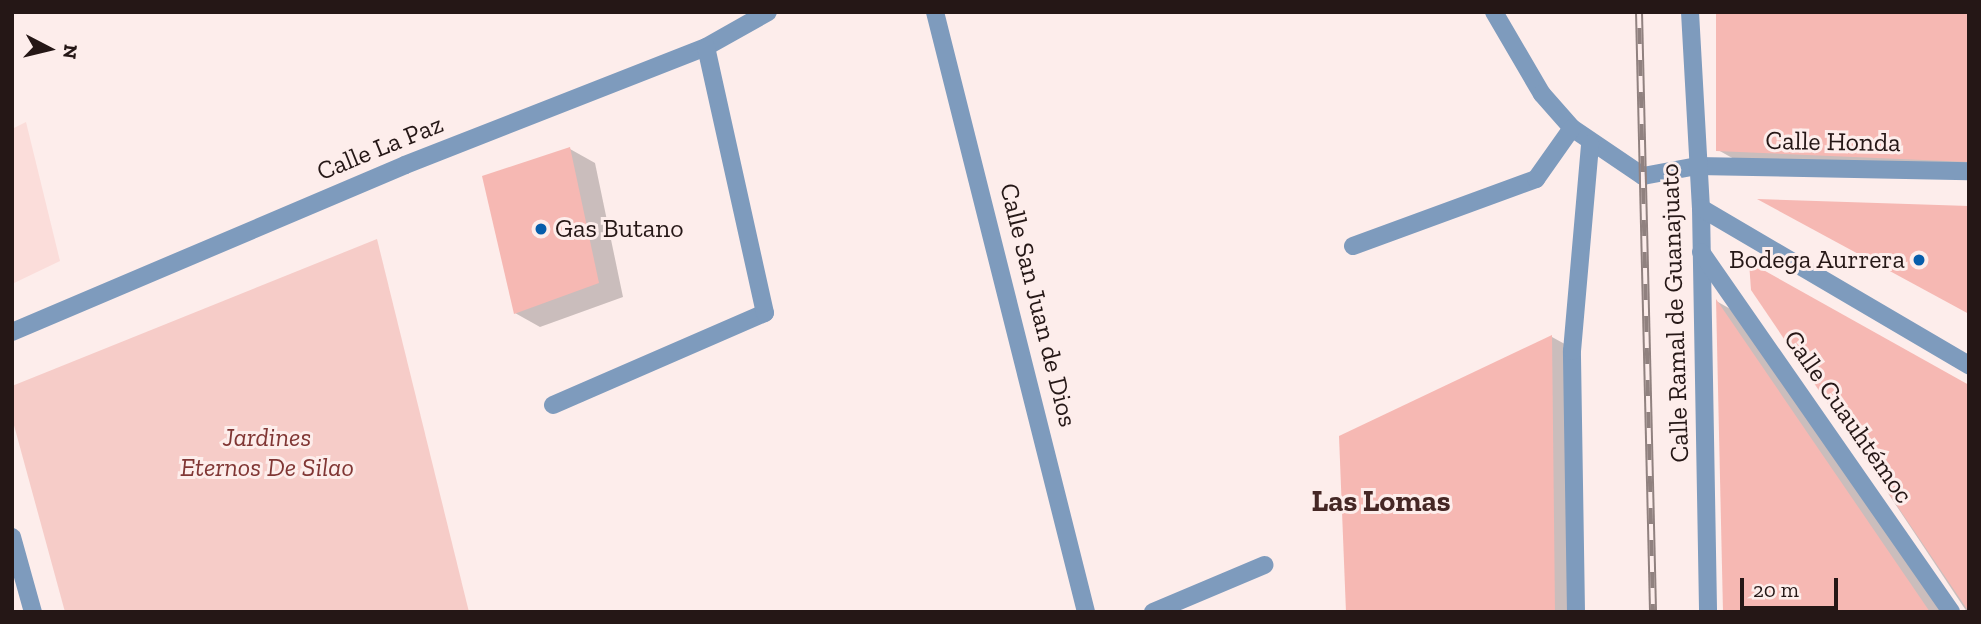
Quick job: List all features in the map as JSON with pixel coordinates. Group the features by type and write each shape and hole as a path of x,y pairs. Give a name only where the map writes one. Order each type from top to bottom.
{"street":[{"name":"Calle San Juan de Dios","path":"935,12 1086,612"},
{"name":"Calle Honda","path":"1494,12 1542,94 1572,128 1590,144 1643,176 1697,166 1969,171"},
{"name":"Calle Ramal de Guanajuato","path":"1690,12 1701,208 1708,612"},
{"name":"Calle La Paz","path":"12,332 405,165 706,47 759,16"},
{"path":"553,405 765,313 706,47"},
{"path":"1353,246 1536,180 1572,128"},
{"path":"1576,612 1572,351 1590,144"},
{"path":"1701,208 1969,365"},
{"name":"Calle Cuauhtémoc","path":"1701,252 1951,612"},
{"path":"12,537 16,566 33,612"},
{"path":"1153,612 1264,565"}],"shaded area":[{"path":"26,122 60,261 12,284 12,129"}],"green space":[{"name":"Jardines Eternos De Silao","path":"377,239 469,612 65,612 12,418 12,386"}],"building":[{"path":"1716,12 1969,12 1969,162 1716,151"},
{"name":"Gas Butano","path":"570,147 599,283 514,314 482,176"},
{"name":"Bodega Aurrera","path":"1757,199 1969,206 1969,314"},
{"path":"1749,262 1969,385 1969,612 1751,290"},
{"path":"1716,299 1930,612 1723,612"},
{"path":"1552,335 1555,612 1346,612 1339,436"}],"railway":[{"path":"1639,12 1653,612"}],"place":[{"name":"Gas Butano","path":"541,229"},
{"name":"Bodega Aurrera","path":"1919,260"}],"district":[{"name":"Las Lomas","path":"1381,501"}]}
